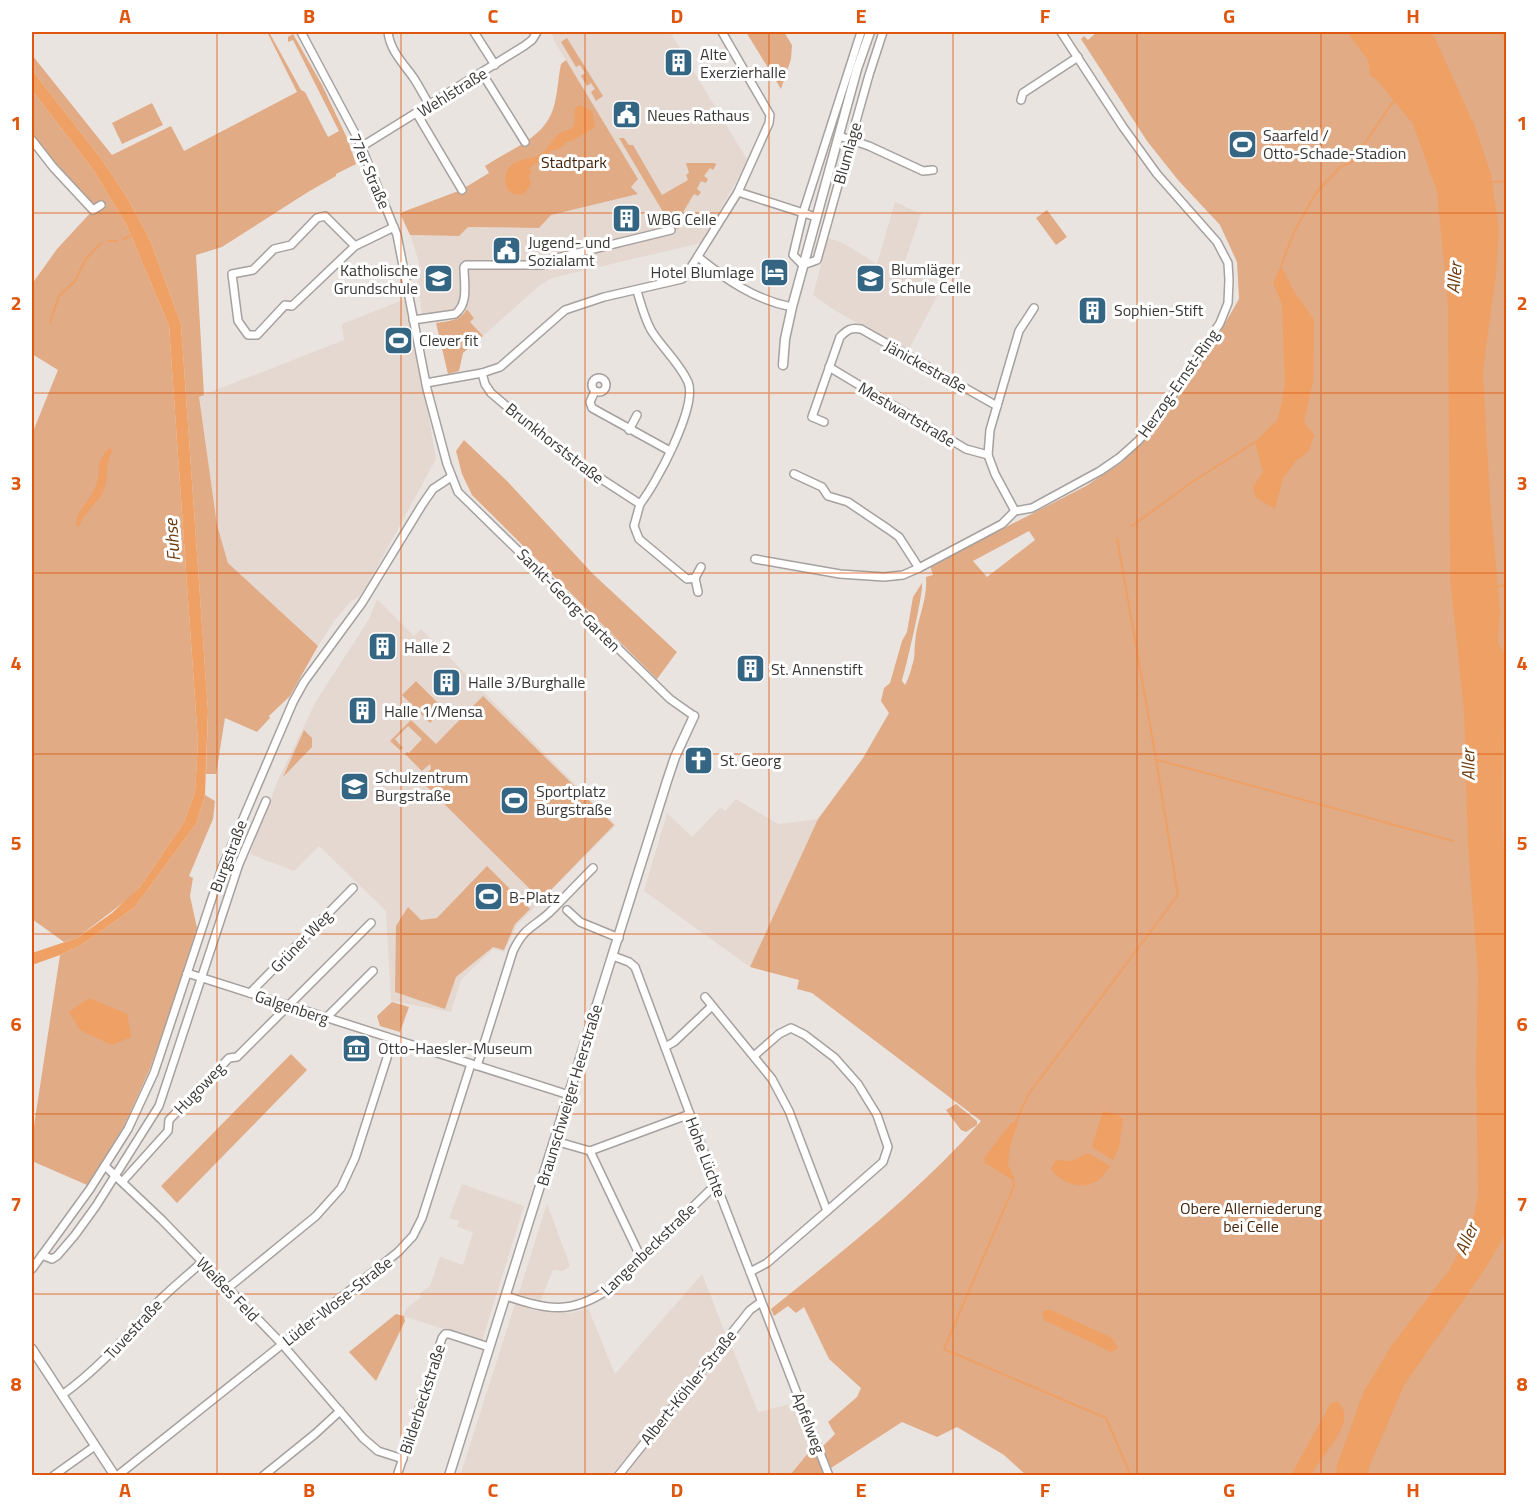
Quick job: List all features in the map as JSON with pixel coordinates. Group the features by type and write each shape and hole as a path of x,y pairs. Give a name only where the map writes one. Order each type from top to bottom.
{"main road":[{"name":"Blumlage","path":"783,365 785,339 792,308 862,42 870,32"},
{"name":"Braunschweiger Heerstraße","path":"449,1475 667,781 675,757 694,716"},
{"path":"32,1349 116,1476"}],"street":[{"name":"77er Straße","path":"301,32 361,147 394,227 402,251 426,383 451,477"},
{"path":"388,32 396,55 413,77 430,106"},
{"path":"475,32 495,65"},
{"name":"Wehlstraße","path":"361,147 529,43 537,32"},
{"path":"426,383 482,373 500,367 565,309 604,297 682,279 738,192 771,115 722,32"},
{"name":"Blumlage","path":"861,32 862,42 825,142 802,213 793,255 803,266 817,260 883,32"},
{"name":"Herzog-Ernst-Ring","path":"755,559 840,574 884,577 903,575 919,568 1002,524 1015,511 1032,508 1100,471 1119,458 1155,422 1220,323 1228,303 1228,263 1217,242 1157,174 1123,127 1061,32"},
{"path":"1021,100 1023,93 1078,57"},
{"path":"482,73 525,142"},
{"path":"417,114 462,190"},
{"path":"32,140 53,167 93,210 101,205"},
{"path":"825,142 850,140 923,171 933,170"},
{"path":"738,192 816,217"},
{"path":"355,246 325,216 317,218 291,245 274,249 253,270 232,274 238,321 248,335 257,335 285,305 292,306 355,246 394,227"},
{"path":"413,320 455,314 460,310 464,296 464,267 466,265 542,265 557,258 670,230"},
{"path":"698,257 735,285 760,299 792,308"},
{"path":"637,291 642,310 652,331 682,369 690,386 690,401 670,451 640,504 634,526 639,538 687,579 695,578"},
{"path":"1015,511 995,474 988,454 990,430 1019,331 1034,308"},
{"name":"Jänickestraße","path":"829,367 840,337 846,330 854,328 997,406"},
{"path":"824,422 812,417 829,367"},
{"name":"Mestwartstraße","path":"829,367 966,449 988,454"},
{"name":"Brunkhorststraße","path":"482,373 484,384 491,393 518,416 586,469 640,504"},
{"path":"595,391 590,402 592,408 670,451"},
{"path":"629,430 637,415"},
{"path":"794,474 822,487 828,495 848,502 899,537 919,568"},
{"name":"Sankt-Georg-Garten","path":"451,477 458,492 465,499 670,699 694,716"},
{"name":"Burgstraße","path":"32,1269 105,1166 128,1129 154,1073 222,868 293,702 304,682 362,603 433,489 451,477"},
{"path":"698,592 695,578 701,567"},
{"name":"Burgstraße","path":"42,1255 52,1259 57,1256 96,1206 159,1106 238,864 266,801"},
{"name":"Lüder-Wose-Straße","path":"116,1476 398,1252 413,1236 422,1218 513,951 528,927 547,914 593,868"},
{"name":"Grüner Weg","path":"250,993 353,888"},
{"path":"567,910 580,922 619,938"},
{"name":"Hugoweg","path":"123,1181 168,1131 169,1120 229,1058 237,1057 371,923"},
{"name":"Hohe Lüchte","path":"613,956 635,967 788,1370"},
{"path":"326,1018 373,971"},
{"name":"Galgenberg","path":"187,973 569,1095"},
{"path":"705,997 772,1079 789,1111 827,1211"},
{"path":"665,1047 674,1042 712,1006"},
{"path":"750,1272 767,1263 884,1162 888,1147 877,1115 858,1084 835,1058 806,1035 791,1028 779,1034 754,1056"},
{"path":"228,1288 316,1216 341,1188 355,1158 393,1039"},
{"path":"555,1141 590,1151 690,1114"},
{"path":"590,1151 641,1258"},
{"name":"Weißes Feld","path":"105,1166 123,1181 282,1344 363,1438 378,1451 403,1459"},
{"name":"Langenbeckstraße","path":"506,1296 539,1306 572,1308 592,1301 609,1289 709,1191 717,1186"},
{"name":"Tuvestraße","path":"62,1395 87,1376 119,1346 156,1304 202,1262"},
{"name":"Albert-Köhler-Straße","path":"618,1476 750,1310 761,1302"},
{"name":"Bilderbeckstraße","path":"397,1476 445,1334 489,1347"},
{"name":"Apfelweg","path":"788,1370 829,1476"},
{"path":"262,1476 340,1411"},
{"path":"53,1476 95,1446"}],"shaded area":[{"path":"551,32 670,32 748,161 701,243 552,278 540,285 483,336 469,321 474,317 461,301 453,310 422,314 418,287 419,262 410,235 458,236 467,227 539,228 551,215 638,194 631,187 638,179 556,44"},
{"name":"Blumläger Schule Celle","path":"895,202 921,214 903,267 941,289 908,351 836,311 813,295 828,238 843,243 877,264"},
{"path":"408,298 436,459 369,582 359,597 351,601 335,620 318,646 228,563 217,525 198,397 344,340 342,324"},
{"name":"Schulzentrum Burgstraße","path":"377,599 414,636 421,629 616,825 517,925 504,952 493,949 461,980 451,1012 391,1001 386,911 319,846 294,871 250,854 278,780 315,703 369,619"},
{"path":"736,799 778,824 818,819 750,967 644,891 667,813 692,837 721,807 725,811"},
{"path":"462,1184 524,1206 482,1341 403,1316 406,1309 421,1297 419,1294 430,1286 440,1257 463,1265 473,1232 457,1227 459,1221 449,1218"},
{"path":"547,1203 570,1266 563,1271 553,1270 540,1302 518,1296"},
{"path":"702,1274 726,1335 612,1475 460,1476 515,1304 537,1311 572,1313 588,1308 615,1374"},
{"path":"730,1342 758,1412 798,1402 814,1446 790,1475 622,1476"}],"green space":[{"path":"267,32 301,90 305,92 328,137 339,131 293,40 288,42 288,37 293,34 322,85 347,138 356,164 336,174 222,247 196,255 204,395 199,397 217,525 228,563 318,646 290,696 269,716 270,718 257,732 225,718 216,774 206,774 208,711 181,324 150,240 128,199 103,161 32,70 32,55 112,155 171,126 184,151 297,92"},
{"path":"746,32 784,32 792,45 791,59 781,89"},
{"name":"Obere Allerniederung bei Celle","path":"1097,32 1506,32 1506,1475 1026,1475 1004,1455 957,1427 937,1437 902,1422 831,1468 822,1447 835,1434 828,1422 857,1397 861,1388 829,1359 804,1307 796,1313 788,1306 774,1316 771,1309 907,1196 981,1121 812,993 797,989 799,980 750,967 818,819 863,758 889,713 881,701 884,688 890,683 902,641 907,632 913,597 922,583 918,614 902,681 905,685 914,658 926,577 933,575 930,566 1086,486 1122,462 1159,424 1205,358 1239,299 1237,262 1220,225 1178,180 1147,141 1081,39 1084,36 1088,40","holes":["1029,531 1035,540 987,577 973,561"]},
{"path":"567,38 603,96 596,101 591,92 595,89 591,83 587,86 581,76 585,73 580,65 576,67 561,42"},
{"name":"Stadtpark","path":"566,60 638,179 631,187 638,194 551,215 539,228 468,227 459,236 410,235 400,213 461,190 489,173 485,166 526,142 543,127 554,106 561,64"},
{"path":"32,90 94,171 127,226 169,326 198,742 195,792 184,822 140,887 128,899 77,938 64,942 32,919 32,434 58,370 32,354 32,284 57,249 93,210 32,140"},
{"path":"152,103 163,125 122,144 112,123"},
{"path":"619,138 624,138 629,145 633,145 662,195 688,180 686,175 689,173 686,163 715,163 713,170 710,168 704,176 708,179 706,183 701,181 697,189 701,192 698,196 694,194 679,219 682,222 678,229 672,227"},
{"path":"1047,210 1067,237 1056,245 1036,218"},
{"path":"467,309 474,318 470,322 483,336 463,353 459,371 448,374 436,323 458,318"},
{"path":"464,440 508,482 593,574 677,652 657,679 472,495 462,474 456,451"},
{"path":"416,681 444,709 430,723 402,695"},
{"name":"Sportplatz Burgstraße","path":"483,696 614,825 541,900 420,780 431,769 430,764 422,771 405,754 409,753 422,739 408,726 395,739 403,748 400,750 390,741 411,720 436,744"},
{"path":"304,730 312,738 312,747 283,777"},
{"path":"205,795 215,801 213,819 189,876 193,878 190,896 197,928 149,1071 124,1126 87,1185 32,1161 32,1139 60,955 81,945 134,908 196,824"},
{"path":"487,866 530,909 515,924 504,950 493,947 456,977 445,1009 395,992 396,926 408,907 421,920 437,918"},
{"path":"392,1002 409,1007 400,1032 380,1026 377,1016"},
{"path":"291,1054 307,1070 177,1203 161,1186"},
{"path":"956,1104 977,1121 977,1125 966,1132 961,1130 946,1110"},
{"path":"396,1314 404,1316 405,1321 376,1381 349,1352"},
{"path":"814,1446 824,1475 790,1475"}],"water":[{"name":"Aller","path":"1347,32 1430,32 1435,38 1475,127 1491,174 1499,230 1496,274 1483,371 1490,500 1500,610 1498,643 1506,657 1502,827 1506,880 1506,1228 1502,1240 1485,1269 1404,1385 1369,1467 1368,1476 1336,1475 1337,1465 1364,1391 1392,1345 1449,1270 1471,1230 1478,1195 1476,1067 1478,975 1468,845 1464,711 1450,577 1448,305 1437,191 1413,124 1376,79 1370,75 1368,60"},
{"path":"32,70 103,161 128,199 150,240 181,324 208,711 205,795 196,824 134,908 81,945 32,965 32,953 77,938 112,913 140,887 184,822 195,792 198,742 169,326 127,226 94,171 32,90"},
{"path":"580,105 592,111 595,127 572,141 565,142 557,150 549,151 549,155 529,168 532,173 529,175 531,185 524,194 511,192 505,181 508,169 516,162 541,154 557,135 573,128 575,110"},
{"path":"1281,266 1294,291 1314,320 1313,381 1304,422 1314,435 1309,451 1296,461 1283,478 1275,509 1256,498 1253,487 1263,472 1255,442 1278,419 1285,384 1282,304 1273,283"},
{"path":"110,447 112,451 108,461 104,490 76,527 78,516 96,485 101,459"},
{"path":"89,998 127,1014 131,1037 112,1045 80,1030 69,1012"},
{"path":"1103,1111 1118,1115 1123,1119 1119,1148 1113,1160 1092,1147"},
{"path":"1018,1122 1010,1146 1008,1165 1015,1179 1013,1180 985,1163 984,1158 1011,1123"},
{"path":"1088,1153 1110,1166 1101,1178 1091,1184 1078,1185 1066,1182 1051,1169 1056,1160 1071,1161"},
{"path":"1049,1309 1112,1338 1118,1348 1111,1352 1044,1320 1042,1312"},
{"path":"1337,1401 1343,1409 1344,1418 1337,1438 1312,1475 1291,1475 1331,1403"}],"waterway":[{"path":"1500,32 1506,44"},
{"path":"1281,266 1294,232 1316,193 1340,167 1352,162 1395,99"},
{"path":"1492,182 1506,181"},
{"path":"124,239 132,235"},
{"path":"108,241 117,241"},
{"path":"50,323 59,296 75,281 86,259 101,243"},
{"path":"1132,526 1192,482 1255,442"},
{"path":"1015,1124 1028,1095 1178,895 1117,538"},
{"path":"1495,587 1506,585"},
{"path":"1158,760 1453,841"},
{"path":"1013,1179 1014,1186 944,1349 1106,1418 1131,1476"}],"place":[{"name":"Alte Exerzierhalle","path":"679,63"},
{"name":"Neues Rathaus","path":"626,115"},
{"name":"Saarfeld / Otto-Schade-Stadion","path":"1242,144"},
{"name":"WBG Celle","path":"626,219"},
{"name":"Jugend- und Sozialamt","path":"507,251"},
{"name":"Hotel Blumlage","path":"775,272"},
{"name":"Blumläger Schule Celle","path":"870,278"},
{"name":"Katholische Grundschule","path":"439,279"},
{"name":"Sophien-Stift","path":"1093,310"},
{"name":"Clever fit","path":"398,340"},
{"name":"Halle 2","path":"383,647"},
{"name":"St. Annenstift","path":"750,669"},
{"name":"Halle 3/Burghalle","path":"447,682"},
{"name":"Halle 1/Mensa","path":"363,711"},
{"name":"St. Georg","path":"699,760"},
{"name":"Schulzentrum Burgstraße","path":"354,786"},
{"name":"Sportplatz Burgstraße","path":"515,800"},
{"name":"B-Platz","path":"488,897"},
{"name":"Otto-Haesler-Museum","path":"357,1048"}],"water label":[{"name":"Fuhse","path":"172,540"}]}
